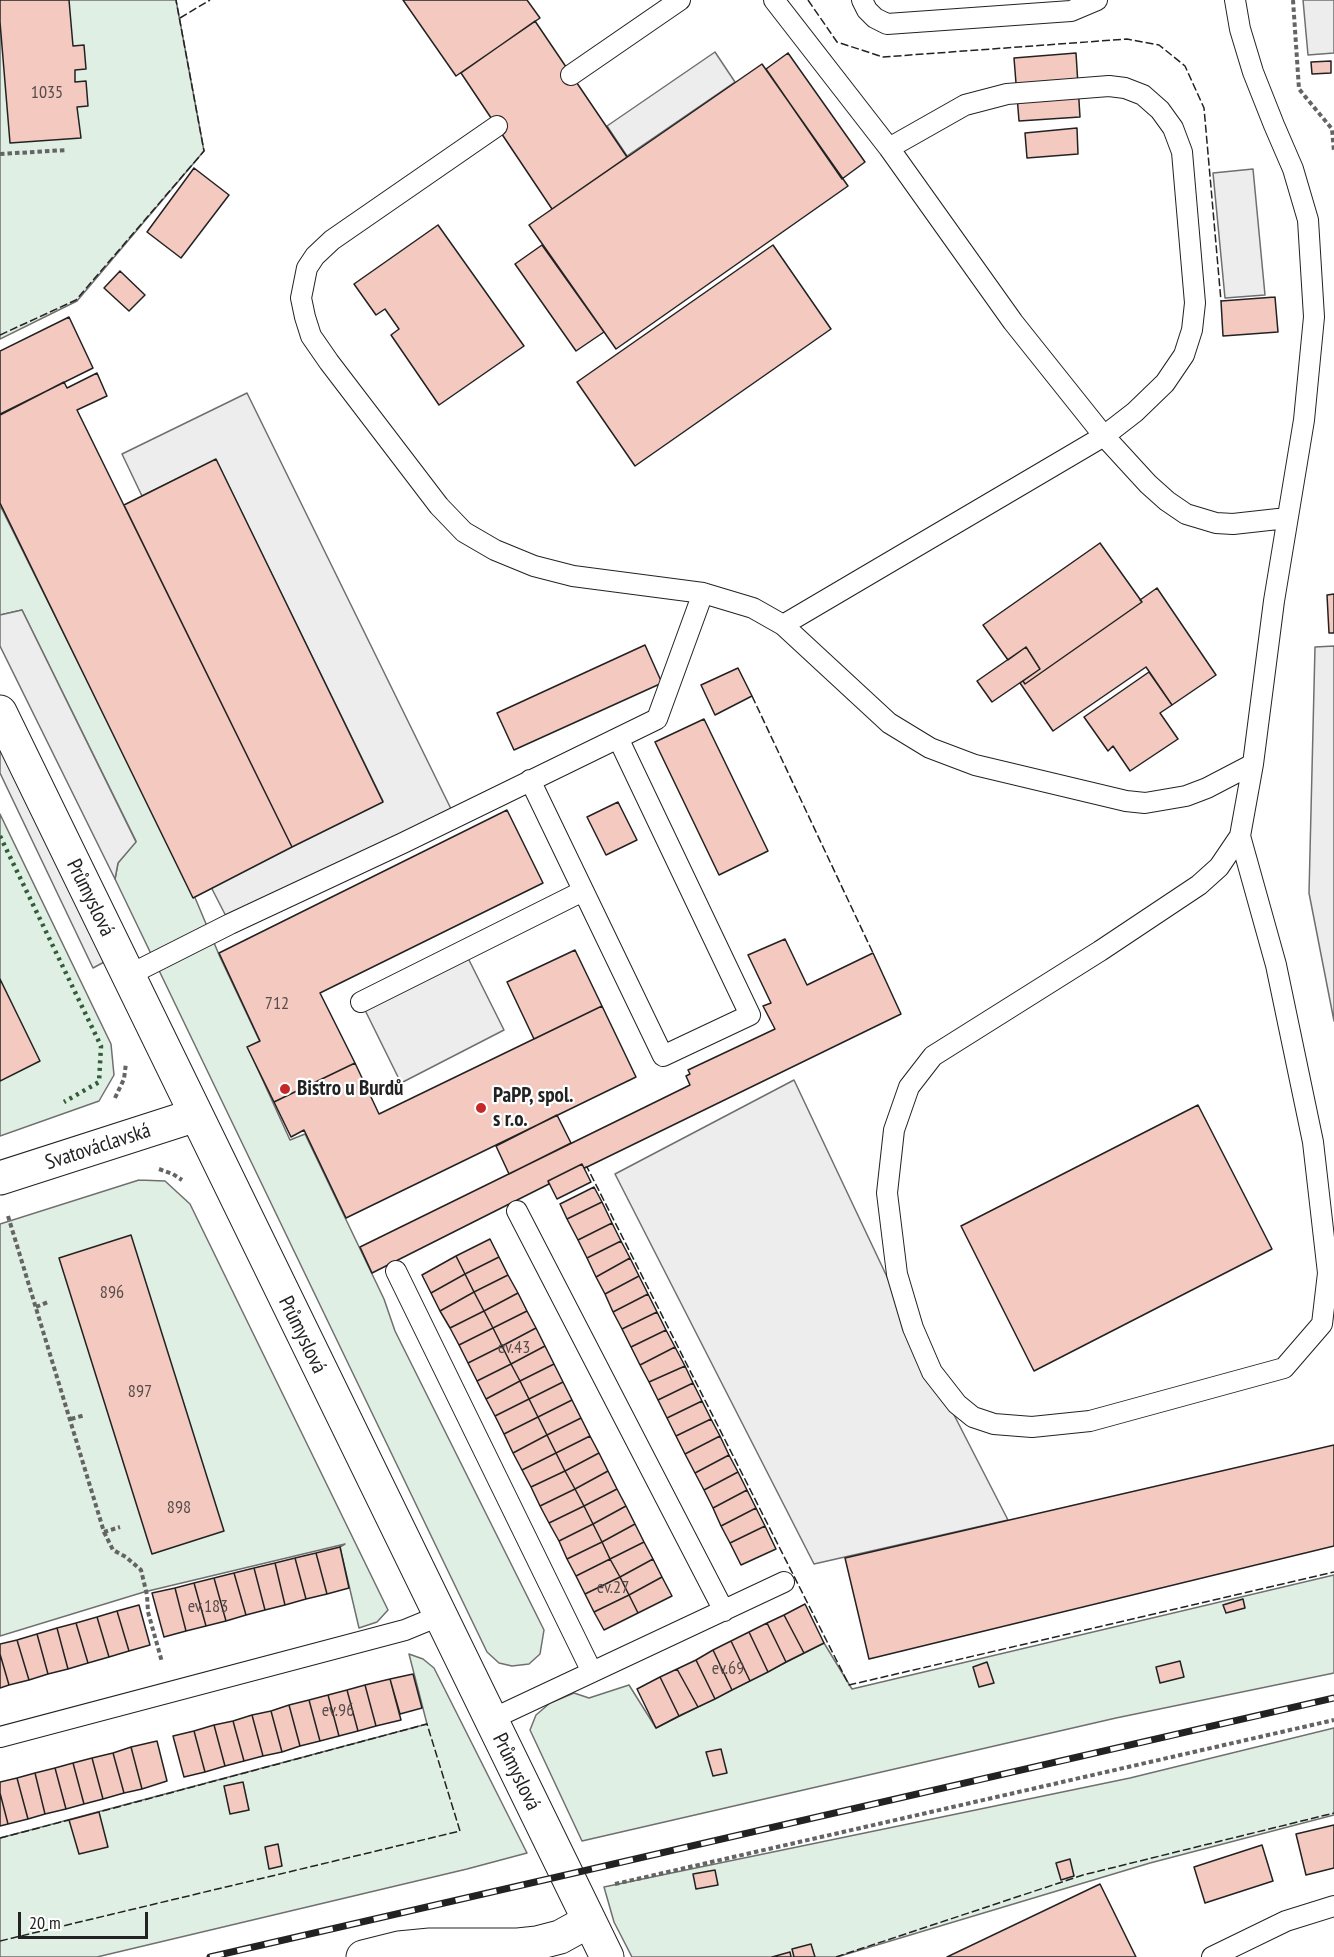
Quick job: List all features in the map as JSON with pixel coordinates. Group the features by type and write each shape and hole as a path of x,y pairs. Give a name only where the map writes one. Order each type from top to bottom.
{"street":[{"name":"Průmyslová","path":"0,712 607,1957"},
{"name":"Svatováclavská","path":"0,1178 196,1115"},
{"path":"363,1957 399,1948 430,1945 537,1943 560,1937 583,1909"}],"lane":[{"path":"571,75 680,0"},
{"path":"774,0 889,148 1013,322 1104,436 1148,484 1186,514 1216,523 1233,524 1287,518"},
{"path":"862,0 867,10 875,18 887,24 1032,7 1071,12 1097,0"},
{"path":"1235,0 1240,29 1253,72 1293,169 1308,220 1314,317 1304,420 1287,518 1253,764 1240,836 1219,867 1199,885 1100,951 933,1056 909,1087 894,1130 887,1193 897,1274 913,1328 932,1372 957,1404 973,1416 994,1424 1032,1427 1090,1421 1284,1368 1322,1324 1328,1273 1313,1142 1276,965 1240,836"},
{"path":"783,625 1104,436 1135,412 1165,383 1184,355 1192,330 1195,303 1182,152 1173,128 1160,110 1143,95 1125,88 1109,86 1007,94 951,111 889,148"},
{"path":"497,126 332,240 315,256 307,268 301,298 304,318 311,336 329,362 439,506 464,532 495,550 534,566 573,576 703,593 753,608 783,625 889,723 930,748 975,765 1126,801 1145,803 1164,801 1197,792 1253,764"},
{"path":"127,976 230,924 657,719 703,593"},
{"path":"530,780 663,1056 750,1015 618,738"},
{"path":"361,1002 584,891"},
{"path":"517,1211 724,1611"},
{"path":"396,1271 592,1672"},
{"path":"490,1720 784,1582"},
{"path":"0,1737 405,1630 439,1616"},
{"path":"1212,1957 1286,1921 1334,1906"}],"path":[{"path":"1293,0 1299,89 1332,129 1334,152"},
{"path":"0,154 67,150"},
{"path":"113,1101 124,1079 126,1059"},
{"path":"6,1210 104,1532 113,1550 126,1557 141,1570 147,1595 148,1612 171,1692"},
{"path":"36,1307 48,1302"},
{"path":"71,1419 85,1415"},
{"path":"104,1532 120,1527"},
{"path":"583,1909 614,1884 1334,1720"}],"green space":[{"path":"0,0 176,0 204,151 77,301 0,339"},
{"path":"0,505 196,900 261,1044 249,1050 290,1140 305,1134 384,1299 395,1331 544,1630 540,1654 529,1664 512,1666 499,1663 487,1652 115,879 118,863 136,841 22,610 0,615"},
{"path":"0,814 111,1044 114,1075 99,1101 0,1136"},
{"path":"139,1180 165,1181 190,1204 388,1610 377,1622 359,1628 340,1547 345,1544 144,1592 0,1636 0,1224"},
{"path":"1334,1575 1334,1673 1116,1718 582,1841 530,1730 536,1715 550,1703 574,1693 589,1698 629,1685 656,1728 824,1643 852,1689"},
{"path":"409,1654 423,1659 434,1668 527,1853 97,1957 0,1957 0,1838 427,1724"},
{"path":"1334,1728 1334,1815 1150,1863 837,1957 632,1957 614,1922 604,1887 1130,1778"}],"shaded area":[{"path":"1303,0 1334,0 1334,53 1308,55"},
{"path":"715,52 735,82 627,156 607,126"},
{"path":"1253,169 1265,295 1225,298 1213,173"},
{"path":"247,393 455,817 230,924 211,887 383,801 216,460 142,496 122,454"},
{"path":"22,610 136,842 118,863 115,879 0,646 0,615"},
{"path":"1334,646 1334,1021 1309,893 1315,647"},
{"path":"0,745 106,961 93,968 0,773"},
{"path":"464,950 504,1030 401,1083 361,1002"},
{"path":"794,1080 932,1372 1008,1520 814,1564 615,1174"}],"building":[{"path":"0,0 69,0 73,46 84,45 86,69 75,70 75,82 86,81 88,106 77,107 81,138 10,143"},
{"path":"403,0 527,0 540,18 456,76"},
{"path":"535,21 627,157 552,209 461,73"},
{"path":"788,53 865,162 842,179 766,69"},
{"path":"1076,53 1080,117 1019,121 1014,58"},
{"path":"1331,61 1331,73 1312,74 1311,62"},
{"path":"762,64 848,186 616,349 529,225"},
{"path":"1077,128 1078,154 1027,158 1025,133"},
{"path":"194,168 229,195 181,258 147,232"},
{"path":"438,225 524,346 439,405 391,335 399,329 385,309 376,315 354,284"},
{"path":"542,245 604,332 576,351 515,264"},
{"path":"773,245 831,329 635,466 577,382"},
{"path":"120,271 145,295 129,311 104,288"},
{"path":"1275,297 1278,332 1223,336 1221,301"},
{"path":"69,317 93,368 0,414 0,351"},
{"path":"97,373 107,396 77,410 292,847 193,898 0,503 0,415 64,382 67,388"},
{"path":"216,459 383,802 292,847 124,505"},
{"path":"1100,543 1142,602 1025,684 1023,681 1040,669 1026,647 1008,660 983,625"},
{"path":"1157,588 1216,675 1172,705 1146,667 1053,731 1020,683 1023,681 1025,684 1142,602 1140,600"},
{"path":"1334,594 1334,633 1329,633 1327,595"},
{"path":"645,645 662,683 514,750 497,713"},
{"path":"1026,647 1040,669 992,702 977,681"},
{"path":"738,668 752,696 715,715 701,685"},
{"path":"1149,672 1172,705 1160,713 1178,739 1130,771 1113,746 1108,751 1084,717"},
{"path":"704,719 768,851 719,875 655,742"},
{"path":"618,802 637,840 606,855 587,817"},
{"path":"507,810 543,883 320,993 355,1063 274,1102 247,1047 260,1041 219,953"},
{"path":"785,939 807,985 873,953 901,1014 587,1167 584,1168 582,1164 548,1181 549,1184 372,1273 360,1247 690,1085 686,1076 690,1074 688,1070 775,1029 763,1006 771,1003 748,955"},
{"path":"575,950 602,1006 534,1039 507,982"},
{"path":"0,979 40,1061 0,1081"},
{"name":"PaPP, spol. s r.o.","path":"602,1006 636,1077 346,1218 304,1130 291,1137 274,1102 355,1063 379,1114"},
{"path":"1198,1105 1272,1249 1034,1371 961,1226"},
{"path":"557,1115 571,1143 509,1174 496,1146"},
{"path":"582,1164 591,1182 557,1199 548,1181"},
{"path":"594,1187 602,1202 567,1219 560,1204"},
{"path":"602,1202 612,1223 578,1240 567,1219"},
{"path":"612,1223 621,1241 587,1258 578,1240"},
{"path":"131,1235 224,1531 152,1554 59,1258"},
{"path":"490,1239 499,1257 465,1274 456,1256"},
{"path":"621,1241 630,1258 596,1277 587,1258"},
{"path":"456,1256 465,1274 431,1293 422,1275"},
{"path":"499,1257 508,1275 474,1292 465,1274"},
{"path":"630,1258 639,1276 605,1294 596,1277"},
{"path":"465,1274 474,1292 440,1311 431,1293"},
{"path":"508,1275 518,1293 484,1311 474,1292"},
{"path":"639,1276 648,1294 613,1312 605,1294"},
{"path":"474,1292 484,1311 450,1328 440,1311"},
{"path":"518,1293 527,1311 493,1328 484,1311"},
{"path":"648,1294 657,1312 622,1329 613,1312"},
{"path":"484,1311 493,1328 459,1345 450,1328"},
{"path":"527,1311 536,1328 502,1346 493,1328"},
{"path":"657,1312 666,1330 631,1347 622,1329"},
{"path":"493,1328 502,1346 468,1363 459,1345"},
{"path":"536,1328 545,1346 511,1364 502,1346"},
{"path":"666,1330 675,1347 640,1365 631,1347"},
{"path":"502,1346 511,1364 477,1381 468,1363"},
{"path":"545,1346 554,1364 520,1381 511,1364"},
{"path":"675,1347 685,1366 649,1382 640,1365"},
{"path":"511,1364 520,1381 486,1399 477,1381"},
{"path":"554,1364 563,1382 529,1399 520,1381"},
{"path":"685,1366 693,1383 658,1400 649,1382"},
{"path":"520,1381 529,1399 495,1416 486,1399"},
{"path":"563,1382 572,1400 538,1417 529,1399"},
{"path":"693,1383 702,1401 667,1418 658,1400"},
{"path":"529,1399 538,1417 504,1434 495,1416"},
{"path":"572,1400 581,1418 547,1435 538,1417"},
{"path":"702,1401 711,1419 676,1436 667,1418"},
{"path":"538,1417 547,1435 513,1453 504,1434"},
{"path":"581,1418 590,1436 556,1453 547,1435"},
{"path":"711,1419 720,1436 685,1454 676,1436"},
{"path":"547,1435 556,1453 522,1470 513,1453"},
{"path":"590,1436 599,1453 565,1471 556,1453"},
{"path":"720,1436 729,1455 695,1473 685,1454"},
{"path":"1334,1445 1334,1546 869,1659 845,1558"},
{"path":"556,1453 565,1471 531,1487 522,1470"},
{"path":"599,1453 608,1471 575,1489 565,1471"},
{"path":"729,1455 738,1472 704,1490 695,1473"},
{"path":"565,1471 575,1489 540,1506 531,1487"},
{"path":"608,1471 617,1489 584,1506 575,1489"},
{"path":"738,1472 747,1490 713,1508 704,1490"},
{"path":"575,1489 584,1506 549,1523 540,1506"},
{"path":"617,1489 626,1506 593,1524 584,1506"},
{"path":"747,1490 756,1508 721,1526 713,1508"},
{"path":"584,1506 593,1524 559,1541 549,1523"},
{"path":"626,1506 635,1524 602,1542 593,1524"},
{"path":"756,1508 765,1526 730,1543 721,1526"},
{"path":"593,1524 602,1542 567,1559 559,1541"},
{"path":"635,1524 644,1542 610,1559 602,1542"},
{"path":"765,1526 776,1549 741,1565 730,1543"},
{"path":"602,1542 610,1559 576,1576 567,1559"},
{"path":"644,1542 653,1559 620,1577 610,1559"},
{"path":"340,1547 349,1588 327,1594 316,1553"},
{"path":"316,1553 327,1594 306,1599 295,1558"},
{"path":"295,1558 306,1599 285,1605 275,1563"},
{"path":"610,1559 620,1577 585,1594 576,1576"},
{"path":"653,1559 662,1577 629,1595 620,1577"},
{"path":"275,1563 285,1605 265,1610 254,1568"},
{"path":"254,1568 265,1610 246,1615 234,1573"},
{"path":"234,1573 246,1615 226,1621 214,1578"},
{"path":"620,1577 629,1595 594,1612 585,1594"},
{"path":"662,1577 672,1596 638,1613 629,1595"},
{"path":"214,1578 226,1621 206,1626 194,1583"},
{"path":"194,1583 206,1626 186,1631 175,1588"},
{"path":"175,1588 186,1631 164,1637 152,1593"},
{"path":"629,1595 638,1613 604,1630 594,1612"},
{"path":"1243,1599 1245,1608 1226,1613 1223,1605"},
{"path":"805,1604 824,1643 804,1653 784,1615"},
{"path":"139,1605 150,1645 129,1651 117,1611"},
{"path":"117,1611 129,1651 109,1657 97,1617"},
{"path":"784,1615 804,1653 786,1662 767,1623"},
{"path":"97,1617 109,1657 88,1663 76,1623"},
{"path":"76,1623 88,1663 68,1669 57,1628"},
{"path":"767,1623 786,1662 768,1672 749,1632"},
{"path":"57,1628 68,1669 48,1674 37,1634"},
{"path":"749,1632 768,1672 750,1681 731,1641"},
{"path":"37,1634 48,1674 29,1680 17,1640"},
{"path":"17,1640 29,1680 9,1685 0,1654 0,1644"},
{"path":"731,1641 750,1681 732,1690 713,1650"},
{"path":"713,1650 732,1690 715,1699 696,1660"},
{"path":"0,1654 9,1685 0,1688"},
{"path":"696,1660 715,1699 698,1707 677,1669"},
{"path":"1180,1661 1184,1677 1160,1683 1156,1667"},
{"path":"987,1662 994,1683 979,1687 973,1667"},
{"path":"677,1669 698,1707 679,1716 660,1677"},
{"path":"413,1674 422,1708 400,1714 390,1679"},
{"path":"660,1677 679,1716 656,1728 637,1689"},
{"path":"390,1679 401,1720 376,1726 365,1685"},
{"path":"365,1685 376,1726 358,1731 347,1690"},
{"path":"347,1690 358,1731 339,1736 328,1695"},
{"path":"328,1695 339,1736 320,1741 309,1700"},
{"path":"309,1700 320,1741 300,1746 289,1705"},
{"path":"289,1705 300,1746 282,1752 271,1711"},
{"path":"271,1711 282,1752 263,1756 252,1715"},
{"path":"252,1715 263,1756 244,1761 233,1721"},
{"path":"233,1721 244,1761 225,1766 214,1725"},
{"path":"214,1725 225,1766 205,1772 194,1731"},
{"path":"194,1731 205,1772 184,1777 173,1736"},
{"path":"157,1741 167,1781 142,1789 131,1747"},
{"path":"131,1747 142,1789 124,1793 113,1753"},
{"path":"721,1749 727,1773 713,1776 706,1752"},
{"path":"113,1753 124,1793 103,1799 92,1758"},
{"path":"92,1758 103,1799 84,1804 73,1763"},
{"path":"73,1763 84,1804 66,1809 55,1768"},
{"path":"55,1768 66,1809 45,1814 35,1773"},
{"path":"35,1773 45,1814 28,1819 17,1778"},
{"path":"17,1778 28,1819 8,1824 0,1793 0,1782"},
{"path":"243,1782 249,1810 230,1814 224,1786"},
{"path":"0,1793 8,1824 0,1826"},
{"path":"99,1812 108,1847 79,1854 69,1820"},
{"path":"1334,1825 1334,1868 1306,1875 1296,1834"},
{"path":"278,1844 282,1866 269,1869 265,1847"},
{"path":"1262,1845 1273,1881 1205,1903 1194,1867"},
{"path":"1070,1859 1074,1876 1061,1880 1056,1863"},
{"path":"715,1870 718,1885 696,1889 693,1874"},
{"path":"1100,1884 1136,1957 947,1957"},
{"path":"811,1944 815,1957 794,1957 792,1949"},
{"path":"790,1952 791,1957 772,1957"}],"railway":[{"path":"210,1957 1334,1698"}],"hedge":[{"path":"0,836 101,1046 99,1082 64,1102"}],"fence":[{"path":"0,335 76,300 204,151 176,0"},
{"path":"180,18 210,0"},
{"path":"808,0 837,42 883,57 1127,39 1159,45 1185,66 1204,108 1221,301"},
{"path":"752,696 873,953"},
{"path":"584,1168 587,1167 849,1685 1334,1572"},
{"path":"0,1941 460,1831 427,1724 99,1812"},
{"path":"836,1957 1083,1875 1334,1813"},
{"path":"0,1838 69,1820"}],"place":[{"name":"Bistro u Burdů","path":"285,1089"},
{"name":"PaPP, spol. s r.o.","path":"481,1108"}]}
